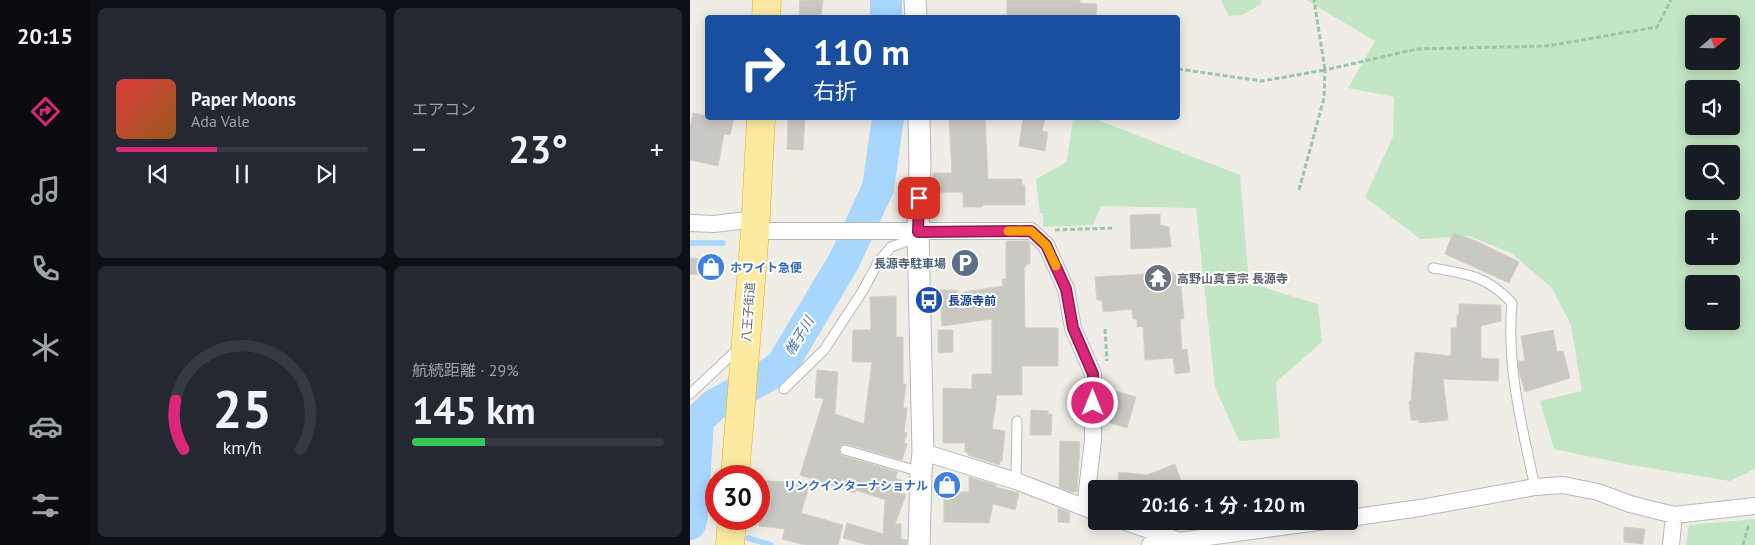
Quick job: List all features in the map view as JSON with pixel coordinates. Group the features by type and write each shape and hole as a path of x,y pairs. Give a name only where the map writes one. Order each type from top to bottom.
{"highway":[{"path":"766,15 767,0"},
{"name":"八王子街道","path":"736,465 755,225 761,120"},
{"path":"730,545 731,530"}],"street":[{"path":"915,0 916,15"},
{"path":"919,120 918,234 922,462 919,545"},
{"path":"690,224 755,225 918,234 1031,231 1046,245 1066,289 1073,328 1093,374 1092,480"},
{"path":"922,462 1016,481 1088,509"},
{"path":"1358,517 1420,508 1535,487 1563,485 1598,492 1630,504 1674,515 1755,506"},
{"path":"1671,545 1674,515"},
{"path":"1148,530 1182,542"},
{"path":"1150,545 1264,530"}],"lane":[{"path":"784,389 824,350 862,292 879,261 891,247 918,234"},
{"path":"1433,268 1468,274 1487,281 1512,303 1510,320 1516,398 1535,487"},
{"path":"690,394 746,341"},
{"path":"1016,481 1017,421"},
{"path":"845,450 922,462"}],"path":[{"path":"1299,190 1324,98 1325,70 1314,0"},
{"path":"1180,69 1262,82 1417,49 1547,46 1657,27 1671,0"},
{"path":"1053,230 1112,228"},
{"path":"1105,329 1106,341"},
{"path":"1743,545 1749,522"}],"green space":[{"path":"1221,0 1262,0 1261,4 1242,15 1229,16"},
{"path":"1306,0 1755,0 1755,469 1730,481 1626,464 1554,449 1540,401 1582,391 1571,325 1552,288 1511,253 1469,236 1420,239 1365,197 1393,137 1394,97 1348,88 1375,41"},
{"path":"1073,120 1097,120 1240,175 1249,283 1318,304 1322,342 1276,382 1280,438 1239,441 1215,387 1196,208 1101,206 1093,225 1043,227 1043,213 1040,213 1036,179 1067,162"},
{"path":"1755,519 1755,545 1686,545 1689,525"}],"building":[{"path":"800,0 823,0 821,15 799,15"},
{"path":"1007,0 1080,0 1080,3 1097,4 1096,15 1007,15"},
{"path":"693,113 705,115 705,120 734,120 730,135 724,134 718,166 690,160 690,127"},
{"path":"788,120 805,120 803,150 787,149"},
{"path":"949,120 985,120 988,179 1022,179 1022,185 1025,185 1025,205 963,207 963,192 933,192 933,173 952,173"},
{"path":"1023,120 1045,120 1042,131 1048,132 1045,151 1019,146"},
{"path":"1160,214 1160,225 1169,227 1171,247 1131,249 1130,215"},
{"path":"1453,233 1476,241 1519,262 1509,283 1445,254"},
{"path":"1006,241 1027,241 1030,244 1030,264 1026,264 1026,267 1024,267 1025,328 1058,328 1058,366 1022,366 1022,395 997,395 992,429 1005,431 1002,461 1000,461 999,465 968,455 968,452 965,452 965,443 943,443 943,388 972,389 972,374 992,374 992,319 942,326 940,290 957,290 957,293 1003,286 1002,279 1006,279"},
{"path":"690,258 719,260 719,276 690,274"},
{"path":"1173,272 1173,274 1180,274 1184,319 1180,319 1182,350 1187,349 1190,372 1175,374 1173,358 1145,360 1143,326 1137,327 1137,319 1133,319 1132,309 1103,312 1102,300 1097,300 1095,277"},
{"path":"896,296 896,337 903,337 903,384 906,384 903,408 907,408 904,432 907,433 904,443 907,444 902,460 847,444 841,445 839,449 840,454 843,456 898,472 895,478 905,482 901,493 906,495 895,524 901,524 901,539 907,540 907,545 868,545 843,538 847,523 883,534 885,500 856,490 855,493 800,475 824,398 815,398 817,370 838,372 835,414 864,424 872,362 852,362 853,330 871,330 870,297"},
{"path":"1459,304 1501,305 1501,321 1481,326 1481,358 1499,359 1498,381 1443,379 1448,420 1419,423 1419,420 1411,420 1409,401 1411,401 1415,352 1451,356 1451,328 1457,328"},
{"path":"938,330 953,330 953,352 938,353"},
{"path":"1553,330 1557,352 1563,351 1570,378 1525,392 1518,361 1525,361 1521,336"},
{"path":"1116,391 1136,397 1127,428 1107,422"},
{"path":"1031,410 1048,411 1048,414 1052,414 1051,435 1030,435"},
{"path":"1060,441 1080,442 1077,492 1059,487"},
{"path":"1175,464 1181,480 1118,480 1119,472 1147,475"},
{"path":"969,477 1019,493 1015,510 993,504 989,523 944,522 944,492 969,492"},
{"path":"770,481 810,484 801,513 843,525 838,545 805,545 782,539 785,529 770,527"},
{"path":"1058,508 1070,513 1069,523 1058,522"},
{"path":"1624,527 1645,529 1643,544 1624,542"}],"waterway":[{"name":"帷子川","path":"886,0 886,15"},
{"name":"帷子川","path":"690,524 698,420 714,405 764,378 782,365 844,261 878,188 888,120"},
{"path":"690,243 723,243"},
{"path":"833,259 844,261"},
{"path":"748,538 771,545"}],"slow traffic":[{"path":"1008,231 1031,231 1046,245 1056,266"}],"place":[{"name":"長源寺駐車場","path":"965,263"},
{"name":"ホワイト急便","path":"711,267"},
{"name":"高野山真言宗 長源寺","path":"1158,278"},
{"name":"長源寺前","path":"929,300"},
{"name":"リンクインターナショナル","path":"947,485"}],"route":[{"path":"919,198 918,232 1031,231 1046,245 1066,289 1073,328 1093,374 1093,403"}]}
